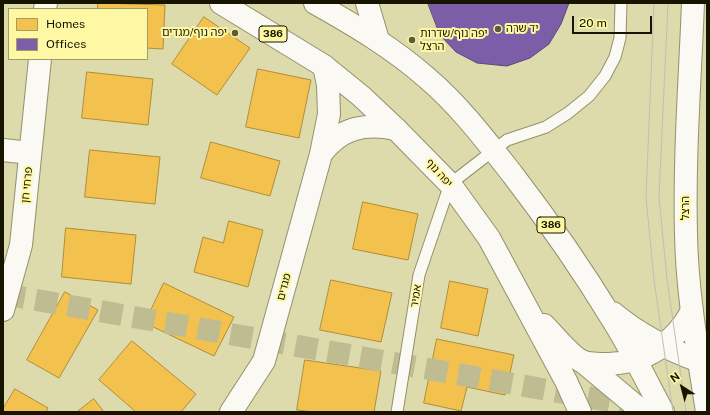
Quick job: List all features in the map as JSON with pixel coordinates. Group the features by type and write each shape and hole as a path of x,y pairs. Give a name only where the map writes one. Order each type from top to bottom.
{"main road":[{"name":"יפה נוף","path":"221,3 324,66 361,96 450,184 489,238 527,306 580,412"},
{"name":"386","path":"315,3 378,40 428,79 493,150 550,223 603,304 636,360 663,412"},
{"path":"367,3 378,40"},
{"name":"הרצל","path":"693,3 686,185 686,234 692,311 703,362 707,412"},
{"name":"פרחי חן","path":"3,310 21,246 40,60"},
{"name":"מגדים","path":"231,412 264,361 321,154 330,108 328,85 324,66"},
{"name":"מגדים","path":"321,154 329,143 351,130 380,126 396,129"},
{"path":"3,150 30,154"},
{"path":"603,304 622,320 663,347 703,362"},
{"path":"527,306 562,344 643,412"},
{"path":"582,361 602,364 636,360 663,347 685,324 692,311"}],"lane":[{"path":"450,184 506,140 546,127 568,113 589,96 606,76 615,57 620,38 621,3"},
{"name":"אמיר","path":"397,412 419,275 450,184"}],"building: Homes":[{"path":"98,3 165,5 163,49 148,48 148,8 98,8"},
{"path":"204,17 250,48 217,95 172,64"},
{"path":"258,69 311,80 299,138 246,127"},
{"path":"87,72 153,79 148,125 82,118"},
{"path":"211,142 280,161 270,196 201,178"},
{"path":"90,150 160,157 155,204 85,197"},
{"path":"363,202 418,214 408,260 353,249"},
{"path":"229,221 263,230 248,287 194,272 203,237 223,243"},
{"path":"66,228 136,235 131,284 62,277"},
{"path":"331,280 392,293 381,342 320,330"},
{"path":"450,281 488,289 478,336 441,328"},
{"path":"164,283 234,317 214,356 145,323"},
{"path":"65,292 98,310 59,378 27,360"},
{"path":"437,339 514,355 505,395 467,387 461,411 424,403"},
{"path":"132,341 196,394 181,412 136,412 99,380"},
{"path":"305,360 381,371 374,412 313,412 297,410"},
{"path":"15,389 48,408 46,412 3,412 3,409"},
{"path":"94,399 104,412 77,412"}],"building: Offices":[{"name":"יד שרה","path":"428,3 569,3 561,24 549,44 530,58 507,66 477,63 456,52 440,35"}],"tunnel":[{"path":"3,294 644,407"}],"tram line":[{"path":"654,3 646,197 654,280 673,412"},
{"path":"668,3 659,197 667,279 686,412"}],"place":[{"name":"יד שרה","path":"498,29"},
{"name":"יפה נוף/מגדים","path":"235,33"},
{"name":"יפה נוף/שדרות הרצל","path":"412,40"}]}
